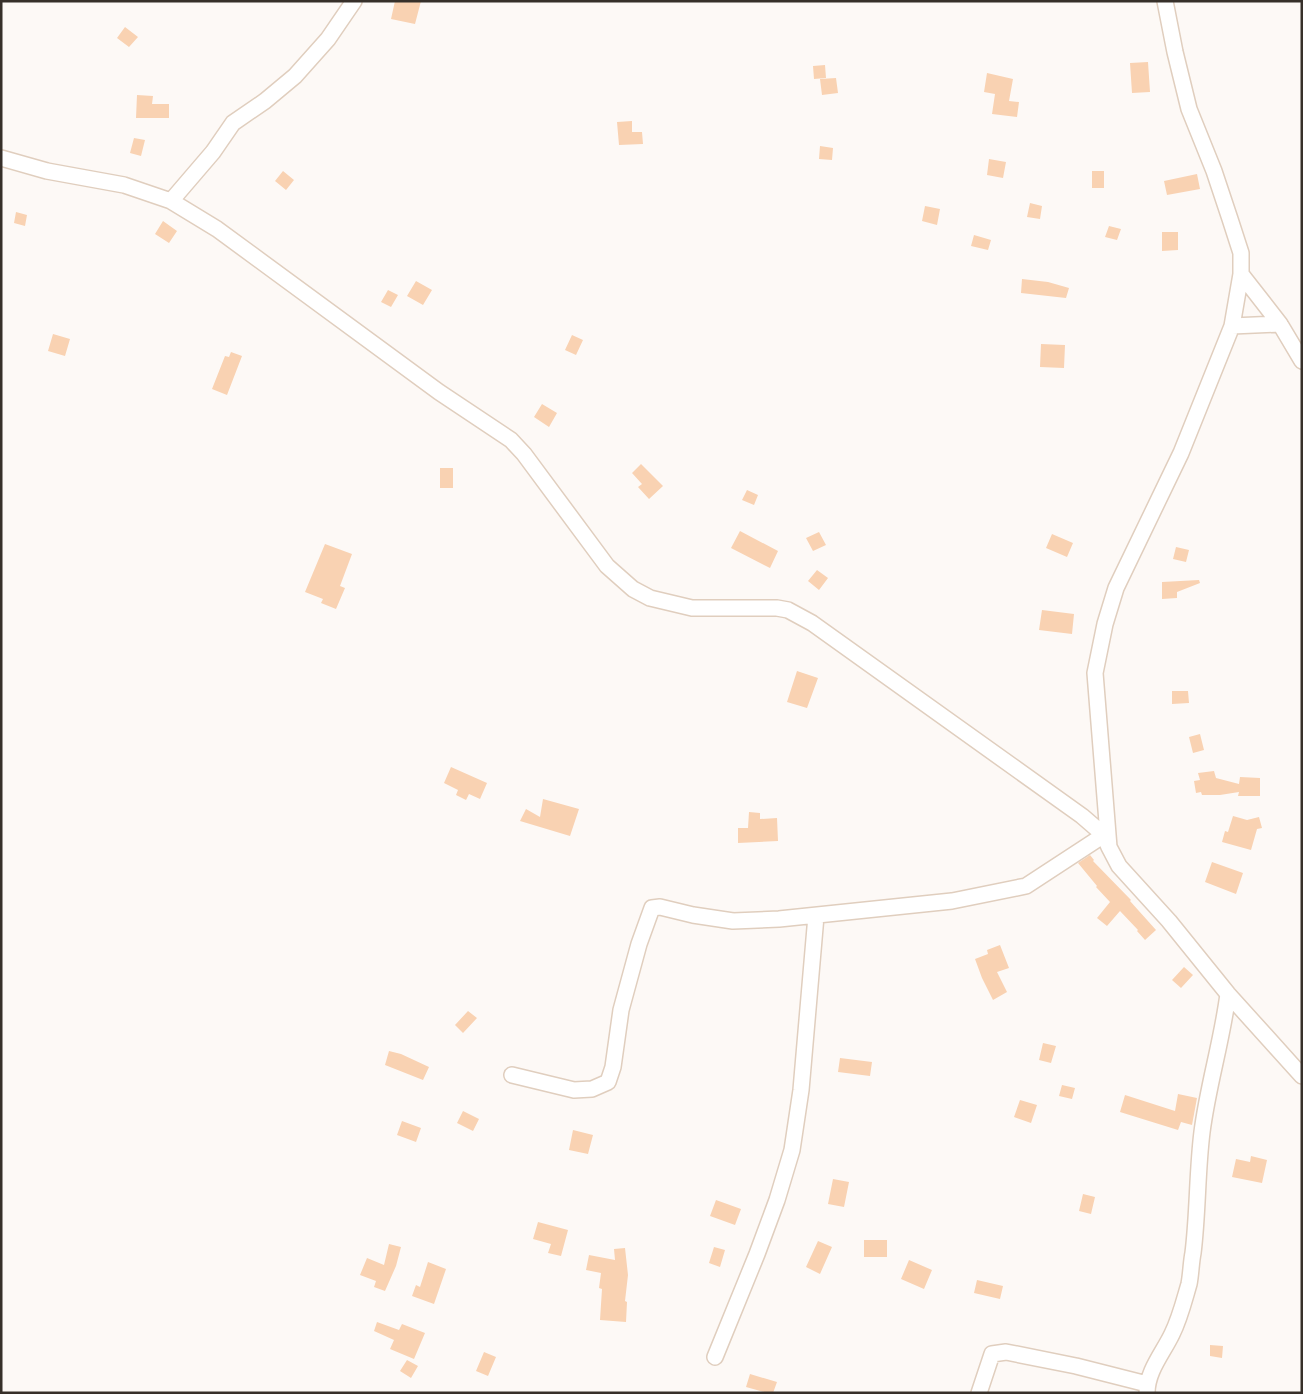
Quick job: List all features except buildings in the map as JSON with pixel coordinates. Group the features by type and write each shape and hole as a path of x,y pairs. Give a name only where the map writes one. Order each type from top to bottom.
{"street":[{"path":"171,201 213,152 232,123 265,101 295,76 328,39 354,1"},
{"path":"1106,841 1095,673 1105,624 1116,588 1181,453 1232,326 1241,274 1241,253 1214,171 1189,109 1165,1"},
{"path":"1,158 47,171 124,185 171,201 217,229 439,392 511,440 524,454 607,566 633,589 650,598 692,608 777,608 788,610 812,623 1082,816 1106,841 1119,866 1169,921 1228,994 1302,1076"},
{"path":"1241,274 1280,324 1302,360"},
{"path":"1232,326 1280,324"},
{"path":"512,1075 574,1090 592,1089 608,1082 613,1067 621,1010 639,944 652,908 660,907 693,915 733,921 816,916 952,902 1026,886 1106,841"},
{"path":"715,1357 757,1254 777,1200 792,1150 801,1090 816,916"},
{"path":"978,1393 992,1354 1006,1352 1076,1366 1147,1388 1152,1370 1177,1321 1189,1281 1202,1133 1210,1082 1224,1026 1228,994"}]}
